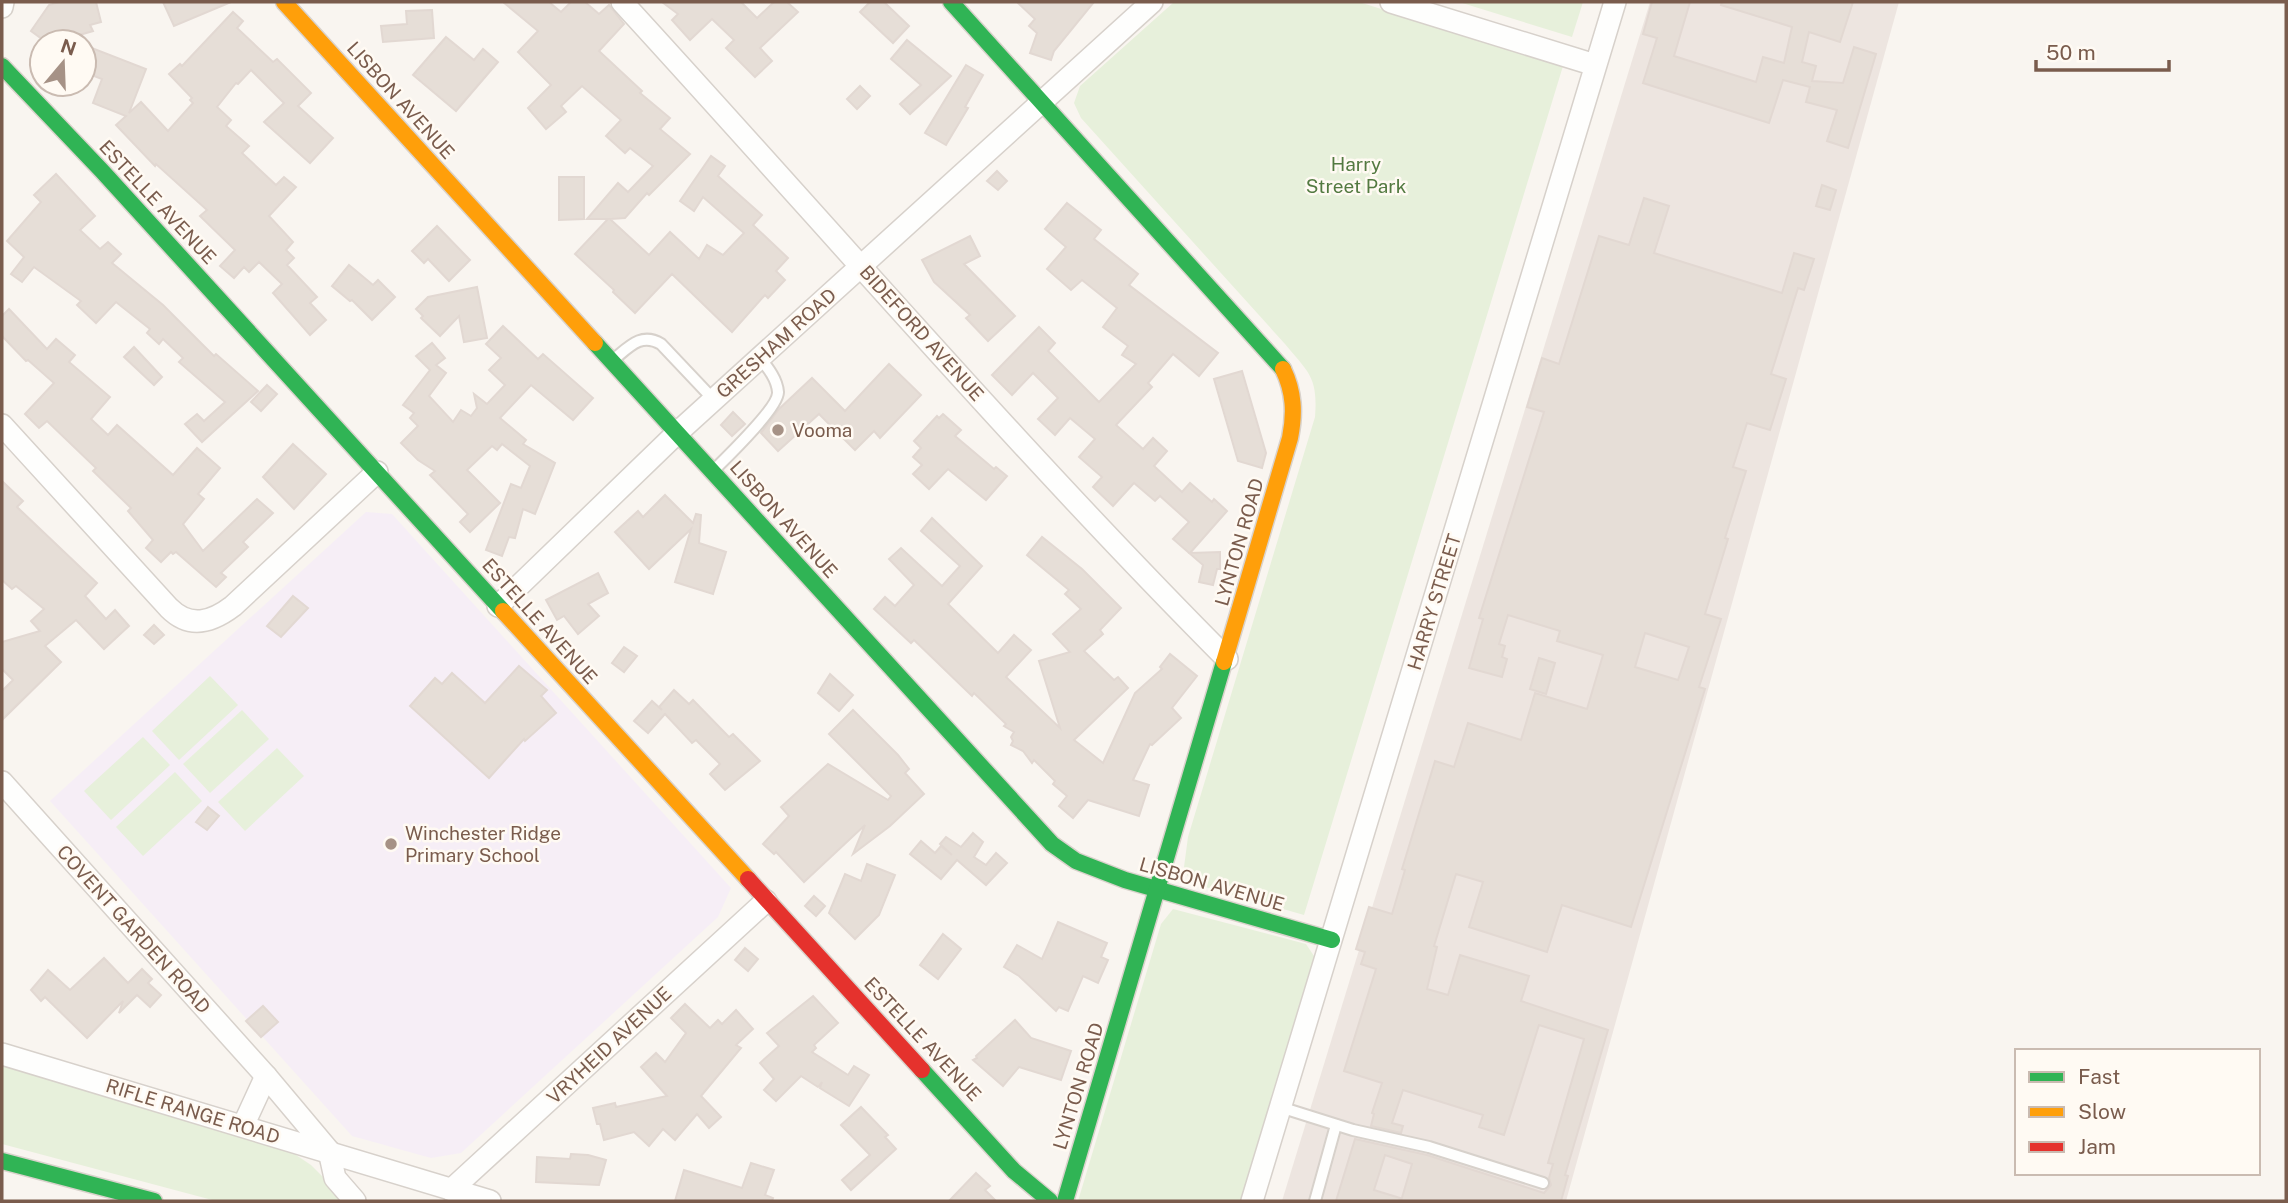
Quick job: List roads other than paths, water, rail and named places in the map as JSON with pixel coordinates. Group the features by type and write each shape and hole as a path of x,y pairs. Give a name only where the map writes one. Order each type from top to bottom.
{"street":[{"name":"LISBON AVENUE","path":"284,2 1052,844 1076,861 1158,891 1332,940"},
{"name":"BIDEFORD AVENUE","path":"622,2 1160,592 1227,659"},
{"name":"LYNTON ROAD","path":"951,2 1283,369 1292,385 1294,404 1291,435 1227,659 1065,1201"},
{"name":"GRESHAM ROAD","path":"498,606 677,433 1152,2"},
{"path":"1391,2 1595,65"},
{"name":"HARRY STREET","path":"1252,1201 1615,2"},
{"name":"ESTELLE AVENUE","path":"2,66 102,171 1014,1171 1050,1201"},
{"path":"2,425 169,608 182,618 196,622 210,621 233,606 377,472"},
{"name":"COVENT GARDEN ROAD","path":"2,782 266,1076 329,1151"},
{"name":"VRYHEID AVENUE","path":"451,1189 766,901"},
{"name":"RIFLE RANGE ROAD","path":"2,1054 490,1201"},
{"path":"243,1126 266,1076"},
{"path":"329,1151 335,1178 355,1201"},
{"path":"2,1161 154,1201"}],"lane":[{"path":"611,362 640,339 651,338 661,344 714,400"},
{"path":"712,472 748,435 777,399 778,391 773,375 760,358"},
{"path":"1280,1107 1336,1125 1429,1147 1543,1183"},
{"path":"1315,1201 1336,1125"}],"place":[{"name":"Vooma","path":"778,430"},
{"name":"Winchester Ridge Primary School","path":"391,844"}],"park label":[{"name":"Harry Street Park","path":"1356,175"}]}
